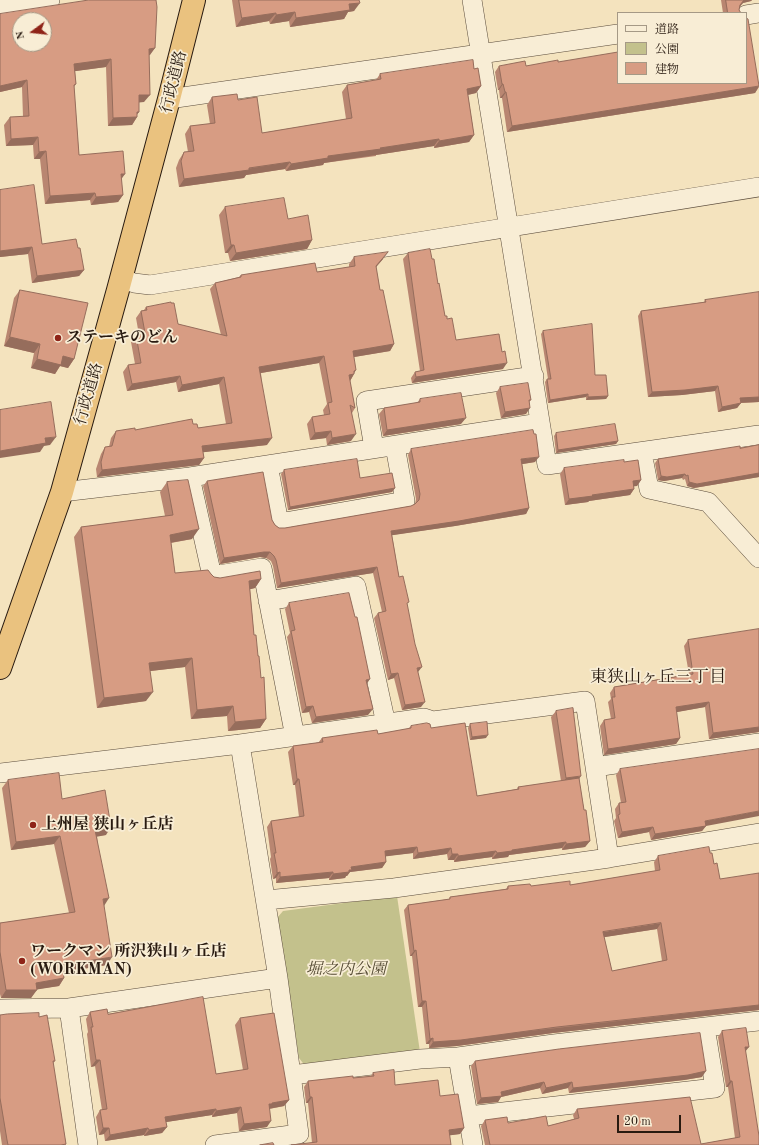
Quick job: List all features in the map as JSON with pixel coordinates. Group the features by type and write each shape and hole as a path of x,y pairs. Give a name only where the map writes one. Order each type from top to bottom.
{"highway":[{"name":"行政道路","path":"0,668 62,492 121,278 194,0"}],"street":[{"path":"0,9 50,0"},
{"path":"472,0 510,227 547,465 759,435"},
{"path":"747,15 759,13"},
{"path":"169,99 617,34"},
{"path":"121,278 134,283 150,285 759,187"},
{"path":"374,448 366,401 534,376"},
{"path":"62,492 190,477 540,423"},
{"path":"268,465 279,523 405,501 395,446"},
{"path":"642,452 649,489 708,502 759,558"},
{"path":"190,477 212,576 262,568 295,736"},
{"path":"268,601 356,586 386,724"},
{"path":"0,773 240,744 424,718 433,721 585,701 609,858"},
{"path":"595,768 759,743"},
{"path":"215,1145 299,1134 278,978 240,744"},
{"path":"266,900 394,888 609,858 759,833"},
{"path":"0,1009 69,1008 278,978"},
{"path":"69,1008 88,1145"},
{"path":"292,1075 759,1021"},
{"path":"468,1116 715,1088 705,1027"},
{"path":"458,1057 473,1145"}],"green space":[{"name":"堀之内公園","path":"397,896 420,1052 306,1067 299,1058 277,918 283,911"}],"building":[{"path":"89,0 156,0 155,48 149,49 150,95 139,95 139,112 137,112 137,117 113,118 111,59 74,64 79,155 123,151 125,174 121,174 123,195 96,197 95,193 50,196 46,151 39,152 38,137 11,139 10,117 29,116 27,80 0,86 0,14 12,12 12,52 52,52 52,12 13,12"},
{"path":"239,0 359,0 360,3 349,4 350,10 296,18 295,12 242,18"},
{"path":"726,0 744,0 740,5 739,10 740,12 728,12"},
{"path":"747,18 759,86 512,126 506,92 502,84 499,66 525,61 526,66 558,60 558,62 617,52 617,84 747,84"},
{"path":"473,60 474,69 478,68 481,86 467,89 474,135 439,141 439,139 328,156 328,158 291,164 290,162 249,168 249,170 184,179 181,161 184,152 194,151 190,126 215,123 212,97 237,94 238,100 257,97 262,133 352,118 347,85 381,79 380,74"},
{"path":"34,185 42,244 76,239 78,248 80,248 84,270 37,276 32,247 0,251 0,190"},
{"path":"284,198 288,219 308,215 312,240 236,253 234,245 231,245 225,207"},
{"path":"430,249 432,259 434,259 445,316 447,316 447,319 452,318 456,340 499,334 502,352 505,351 507,363 416,377 415,372 424,370 408,253"},
{"path":"388,252 376,266 380,290 383,290 394,344 353,351 356,370 354,371 354,374 349,375 355,408 350,405 356,434 332,438 331,431 315,433 312,417 330,414 328,403 332,402 324,356 259,367 272,438 202,446 204,458 102,470 101,462 105,447 112,446 116,431 135,428 135,430 192,419 193,424 197,424 198,428 232,423 224,377 182,385 180,376 132,384 128,365 141,363 136,335 145,333 141,311 147,310 146,307 171,302 174,303 178,324 227,336 215,283 241,277 241,275 315,263 317,272 355,266 354,257"},
{"path":"20,290 88,303 74,359 63,356 61,365 37,359 40,344 10,337"},
{"path":"759,292 759,397 740,398 741,403 722,407 718,386 652,392 641,311 706,302 705,300"},
{"path":"592,324 595,375 606,375 608,396 588,397 588,394 550,400 547,379 551,379 543,331"},
{"path":"528,383 531,400 529,400 530,408 505,412 500,387"},
{"path":"461,393 466,418 387,430 384,408 420,402 420,399"},
{"path":"51,402 56,437 45,438 46,443 0,451 0,410"},
{"path":"615,424 618,441 558,450 556,433"},
{"path":"533,430 534,434 536,434 539,457 521,459 529,508 459,521 391,531 399,577 403,576 409,602 407,603 415,644 422,667 417,668 425,702 405,705 398,673 391,674 378,613 386,611 377,567 281,583 276,560 270,552 224,558 207,481 263,472 272,520 279,528 285,528 411,506 415,504 419,500 420,494 411,449"},
{"path":"759,445 759,473 697,484 689,482 688,475 686,476 685,474 667,477 661,476 658,459 740,446 740,448"},
{"path":"357,459 360,478 392,473 395,488 290,507 284,470"},
{"path":"624,460 624,462 638,460 641,480 633,481 634,489 569,499 564,468"},
{"path":"188,480 199,529 170,535 175,573 208,570 214,577 220,578 260,571 261,579 249,581 254,635 256,635 261,678 264,677 266,719 235,722 233,706 197,710 192,658 149,663 153,692 104,698 81,527 173,515 167,482"},
{"path":"349,593 355,617 357,617 370,679 366,680 373,709 316,717 313,706 306,707 291,631 295,630 289,603"},
{"path":"759,629 759,727 713,733 709,702 676,707 680,738 608,749 604,720 615,718 612,697 615,697 614,687 693,674 688,640"},
{"path":"573,708 581,776 566,778 556,711"},
{"path":"487,722 488,735 472,737 470,724"},
{"path":"427,723 430,724 431,728 465,723 477,796 519,789 518,787 579,778 584,810 586,810 590,841 566,844 566,842 497,853 496,851 458,856 458,854 452,854 451,848 418,853 417,847 385,851 386,862 351,867 352,870 349,870 349,872 280,877 280,872 277,873 274,853 276,853 271,821 304,816 293,746 323,742 322,738 377,730 378,734 411,728 411,726"},
{"path":"759,749 759,811 705,821 706,826 655,834 653,827 622,832 618,815 620,814 619,803 626,802 620,769"},
{"path":"59,773 62,799 105,790 111,827 95,830 109,898 103,899 112,957 62,965 64,978 36,983 37,990 6,990 0,952 0,923 75,912 60,836 16,842 8,780"},
{"path":"709,847 714,864 717,863 720,879 759,873 759,1005 557,1027 461,1040 433,1042 433,1038 430,1039 426,1001 422,1001 416,950 414,951 408,905 450,899 450,897 508,889 508,886 530,884 531,886 570,881 570,885 660,870 658,856","holes":["661,923 667,960 612,971 603,932"]},
{"path":"203,997 216,1074 248,1069 240,1018 274,1013 289,1100 269,1104 271,1121 244,1124 241,1107 216,1111 216,1109 165,1117 167,1127 149,1130 148,1128 110,1135 109,1128 103,1128 100,1110 107,1109 100,1060 96,1060 90,1012 107,1009 108,1014"},
{"path":"39,1013 39,1017 47,1015 55,1061 53,1061 66,1144 8,1145 0,1098 0,1015"},
{"path":"746,1028 749,1047 745,1047 759,1136 759,1145 490,1145 485,1120 507,1117 508,1123 546,1116 548,1126 579,1118 577,1109 690,1097 701,1144 740,1137 732,1081 730,1081 722,1031"},
{"path":"700,1033 706,1071 688,1075 573,1088 572,1082 546,1088 544,1082 501,1092 502,1096 481,1098 475,1061 559,1049"},
{"path":"394,1070 395,1085 438,1080 440,1096 458,1094 464,1128 449,1130 451,1145 291,1145 317,1142 312,1097 310,1097 308,1081 353,1076 353,1078 374,1076 373,1073"},
{"path":"273,1143 274,1145 260,1145"}],"place":[{"name":"ステーキのどん","path":"58,338"},
{"name":"上州屋 狭山ヶ丘店","path":"33,825"},
{"name":"ワークマン 所沢狭山ヶ丘店 (WORKMAN)","path":"22,961"}],"district":[{"name":"東狭山ヶ丘三丁目","path":"658,678"}]}
